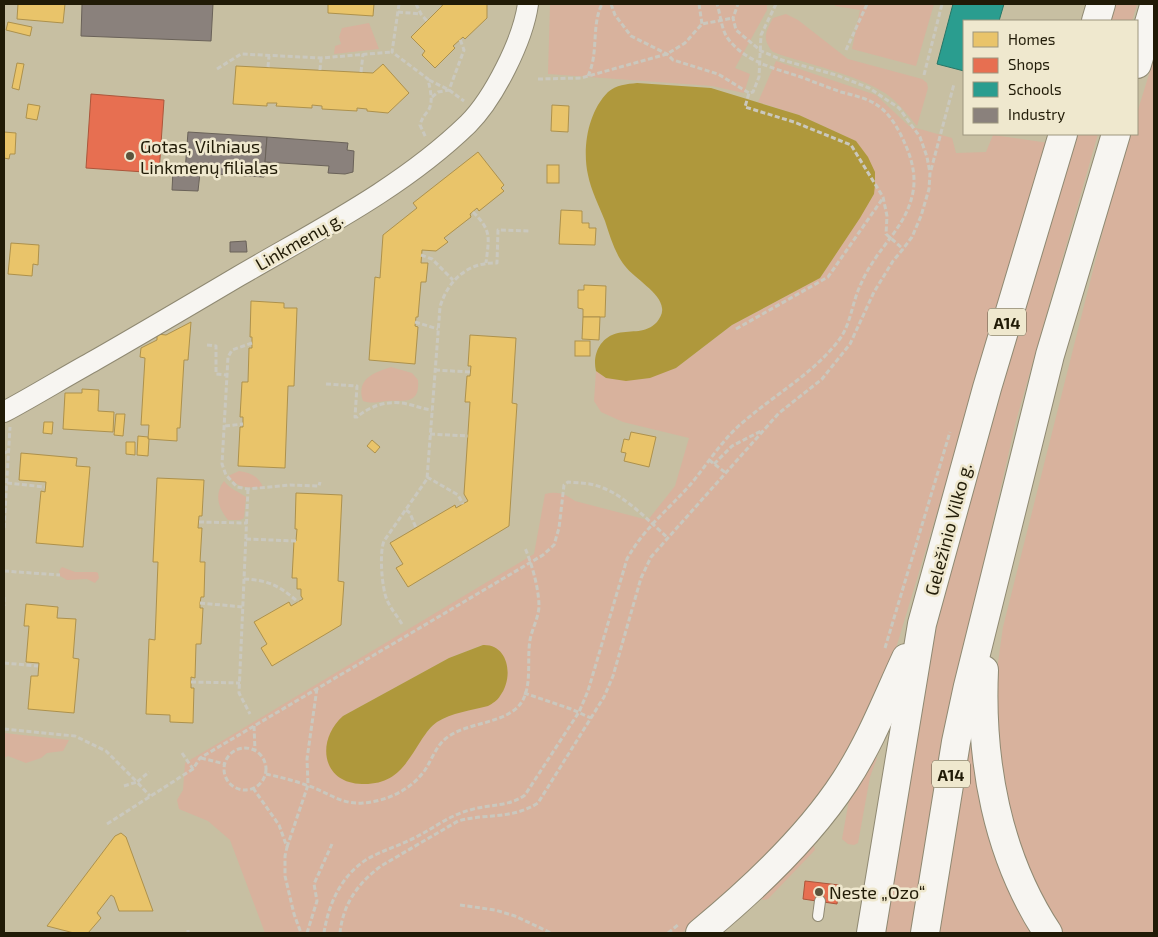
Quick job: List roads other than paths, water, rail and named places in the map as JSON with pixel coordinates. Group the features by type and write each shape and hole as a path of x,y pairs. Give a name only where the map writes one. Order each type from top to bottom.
{"highway":[{"path":"1096,20 1101,4"},
{"path":"1138,61 1154,6"},
{"name":"Geležinio Vilko g.","path":"871,933 922,624 987,388 1063,135"},
{"name":"A14","path":"925,933 956,742 968,686 1050,355 1116,135"},
{"path":"986,617 983,696 990,779 998,820 1015,871 1034,912 1048,933"},
{"path":"691,927 736,904 828,805 846,780 864,746 922,624"}],"street":[{"name":"Linkmenų g.","path":"6,411 313,234 383,190 436,150 468,124 497,83 509,60 526,17 528,4"}],"lane":[{"path":"818,916 820,901"}],"place":[{"name":"Gotas, Vilniaus Linkmenų filialas","path":"130,156"},
{"name":"Neste „Ozo“","path":"819,892"}]}
